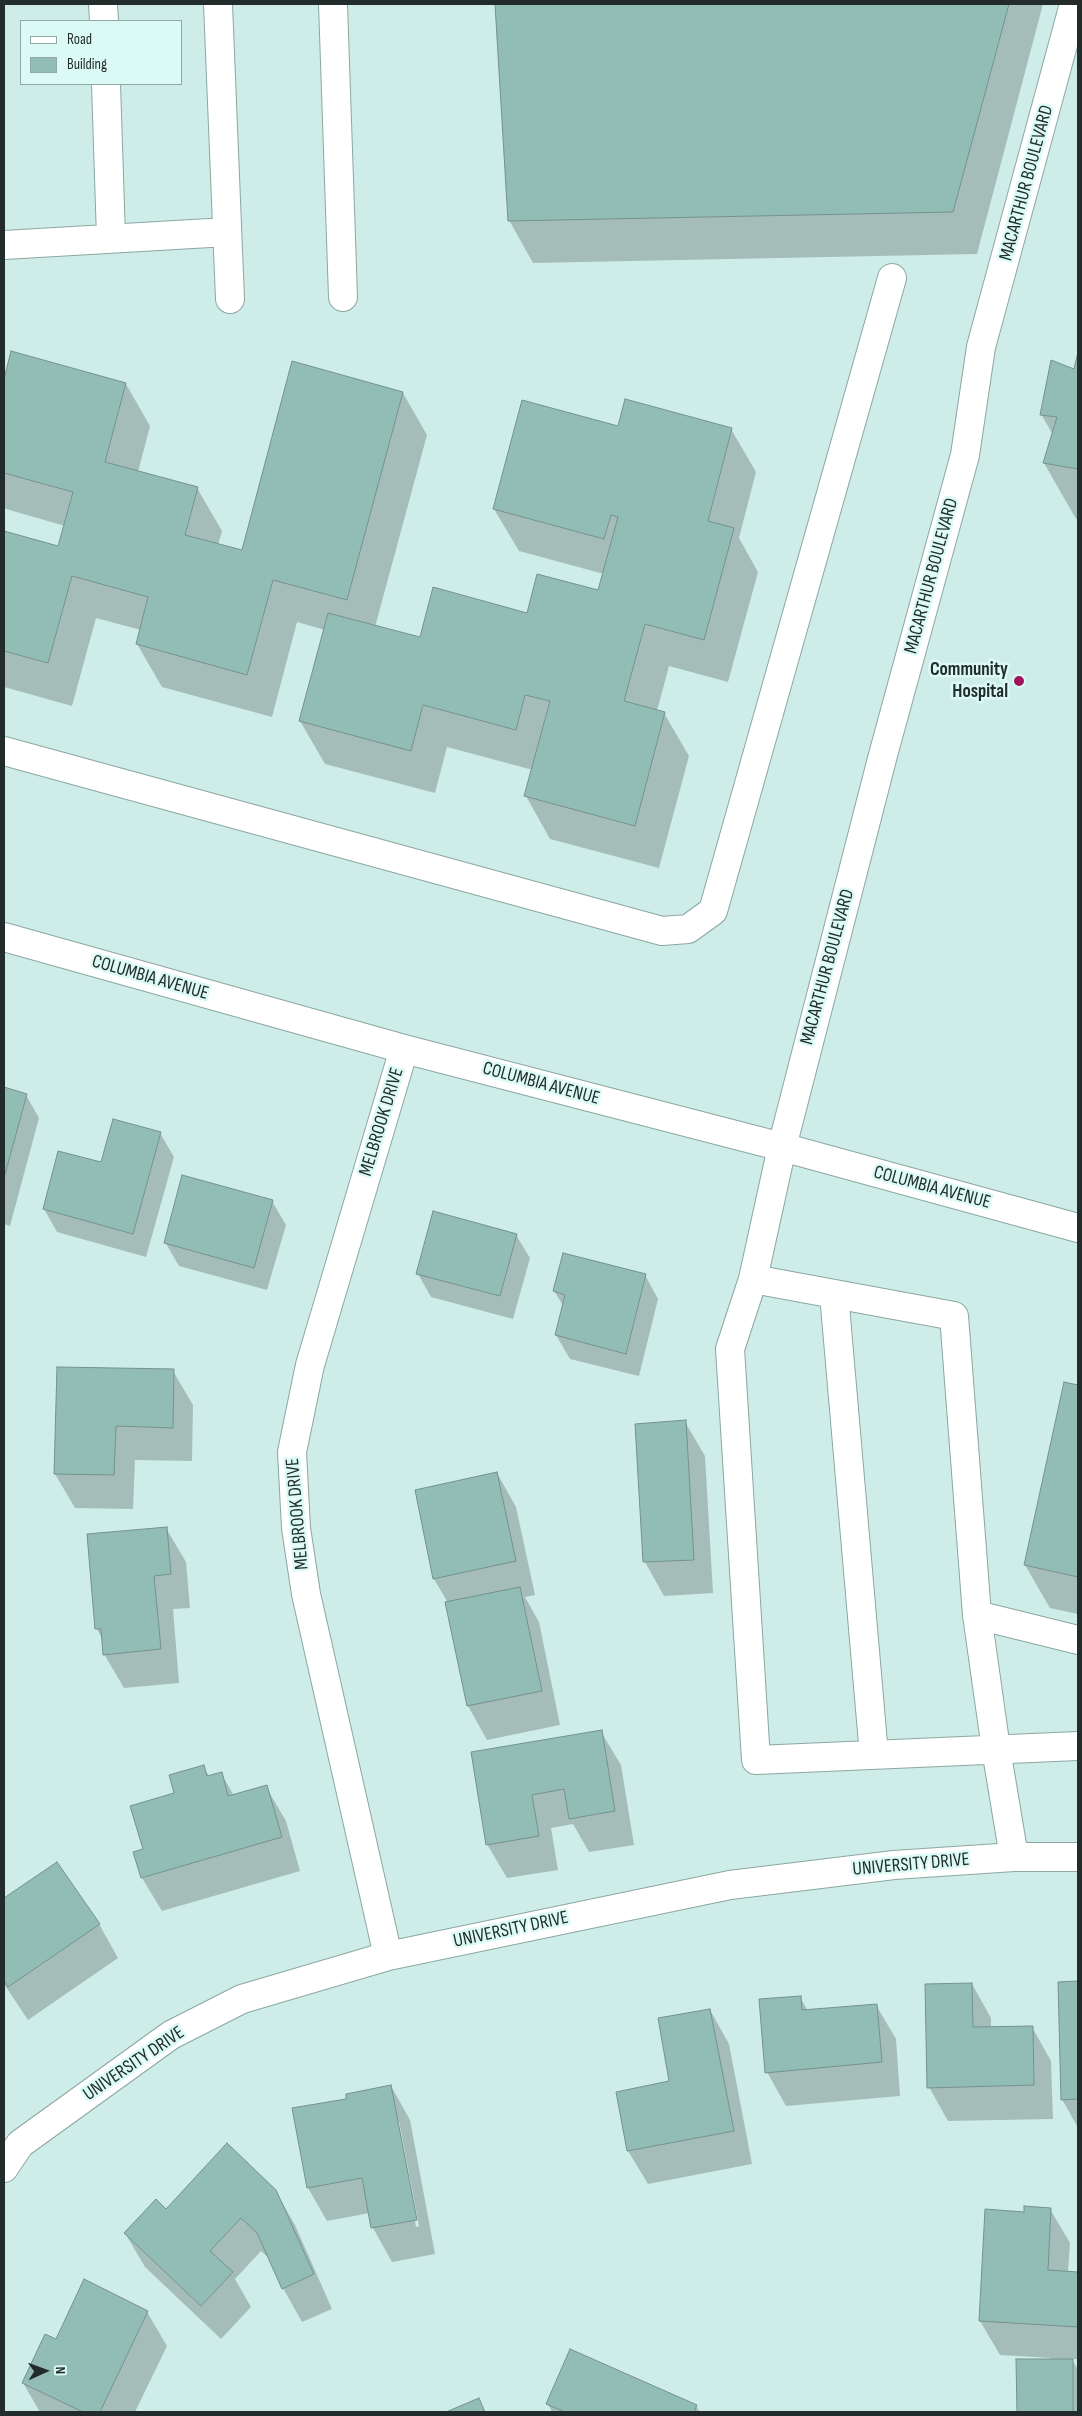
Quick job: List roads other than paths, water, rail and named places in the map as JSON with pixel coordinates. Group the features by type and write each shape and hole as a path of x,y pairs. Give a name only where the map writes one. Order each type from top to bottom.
{"street":[{"path":"103,4 104,20"},
{"path":"218,4 230,299"},
{"path":"333,4 343,297"},
{"name":"MACARTHUR BOULEVARD","path":"874,1755 756,1760 730,1348 753,1280 782,1147 883,755 965,455 981,347 1074,4"},
{"path":"106,85 111,238"},
{"path":"4,234 4,245 226,232"},
{"path":"4,751 662,931 688,929 713,910 892,278"},
{"name":"COLUMBIA AVENUE","path":"4,938 404,1048 782,1147 1078,1228"},
{"name":"MELBROOK DRIVE","path":"388,1956 306,1594 296,1528 292,1452 310,1365 404,1048"},
{"path":"753,1280 954,1316 977,1615 1014,1857"},
{"path":"834,1294 874,1755 1078,1746"},
{"path":"977,1615 1078,1640"},
{"name":"UNIVERSITY DRIVE","path":"4,2168 20,2144 171,2035 242,1999 388,1956 730,1885 894,1865 1014,1857 1078,1857"}],"place":[{"name":"Community Hospital","path":"1019,681"}]}
